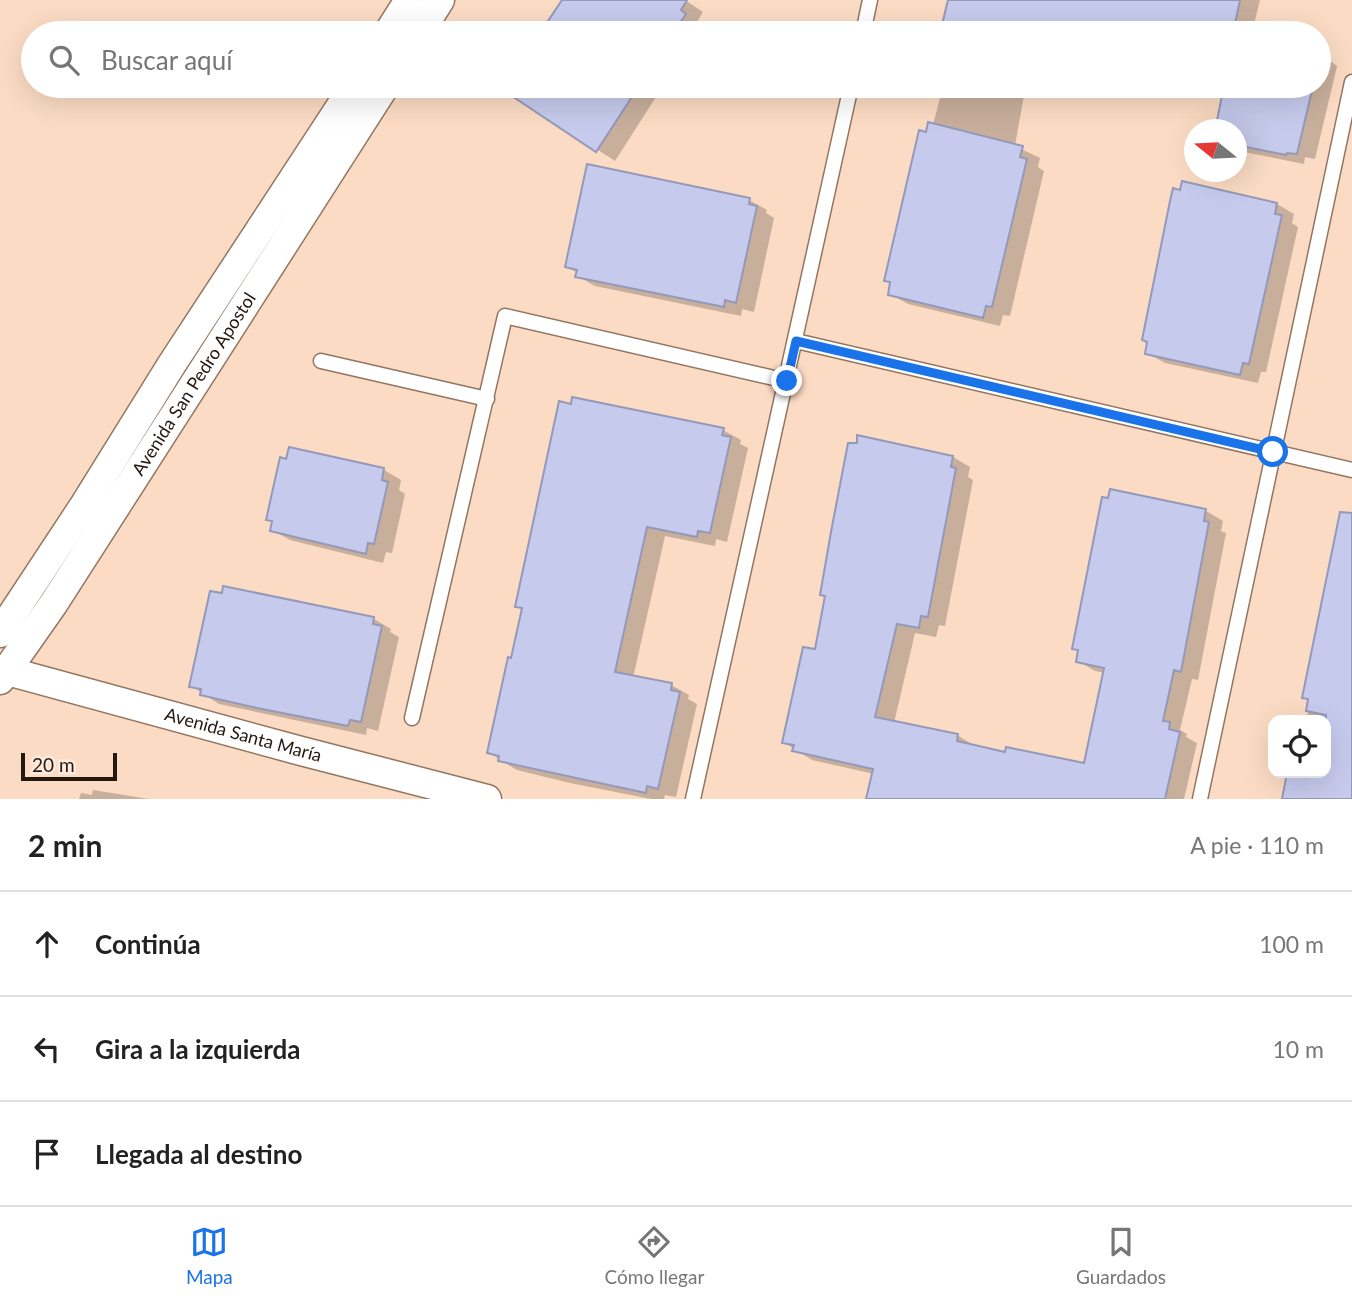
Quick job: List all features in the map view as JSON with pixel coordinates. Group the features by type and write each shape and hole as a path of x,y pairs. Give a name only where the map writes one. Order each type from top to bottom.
{"street":[{"path":"396,21 410,0"},
{"path":"427,21 440,0"},
{"name":"Avenida San Pedro Apostol","path":"0,632 346,98"},
{"name":"Avenida San Pedro Apostol","path":"2,674 54,603 377,98"},
{"name":"Avenida Santa María","path":"2,674 487,799"}],"lane":[{"path":"866,21 870,0"},
{"path":"1200,799 1352,82"},
{"path":"693,799 848,98"},
{"path":"412,718 505,316 787,381"},
{"path":"796,341 1352,470"},
{"path":"321,361 487,398"}],"building":[{"path":"562,0 687,0 681,10 686,14 681,21 548,21"},
{"path":"948,0 1240,0 1236,21 943,21"},
{"path":"515,98 631,98 596,152"},
{"path":"1222,98 1310,98 1297,154 1286,155 1247,147 1247,119 1217,119"},
{"path":"928,122 1023,146 1020,157 1027,159 992,307 986,306 983,318 888,295 890,282 884,281 919,130 926,132"},
{"path":"587,164 750,198 749,204 757,206 736,303 725,300 724,307 575,277 577,270 565,267"},
{"path":"1182,181 1277,203 1275,214 1282,215 1249,364 1243,363 1240,375 1145,354 1147,342 1142,340 1170,201 1173,188 1180,190"},
{"path":"572,397 724,428 722,435 731,437 710,533 698,531 697,537 647,527 615,672 672,683 671,690 680,692 658,789 647,786 646,793 498,761 499,756 487,753 508,657 511,658 522,608 515,607 559,401 571,404"},
{"path":"857,435 953,456 951,467 956,468 928,617 921,616 919,628 897,624 875,717 958,734 957,741 1005,752 1006,747 1084,763 1104,668 1076,662 1078,650 1072,649 1102,497 1108,498 1110,489 1206,509 1204,521 1209,522 1181,672 1174,670 1163,721 1170,722 1169,729 1180,732 1165,799 866,799 873,769 792,751 794,745 782,743 803,647 815,649 825,596 820,595 848,443 857,443"},
{"path":"289,447 384,468 382,480 388,482 374,544 368,543 366,554 270,531 272,521 266,520 280,457 286,459"},
{"path":"1340,512 1352,513 1352,799 1282,799 1286,778 1331,778 1331,715 1306,711 1308,699 1302,698"},
{"path":"223,586 374,617 373,624 382,626 361,722 350,720 348,726 257,708 200,695 201,689 189,687 210,591 222,593"}],"route":[{"path":"787,381 796,341 1273,452"}]}
